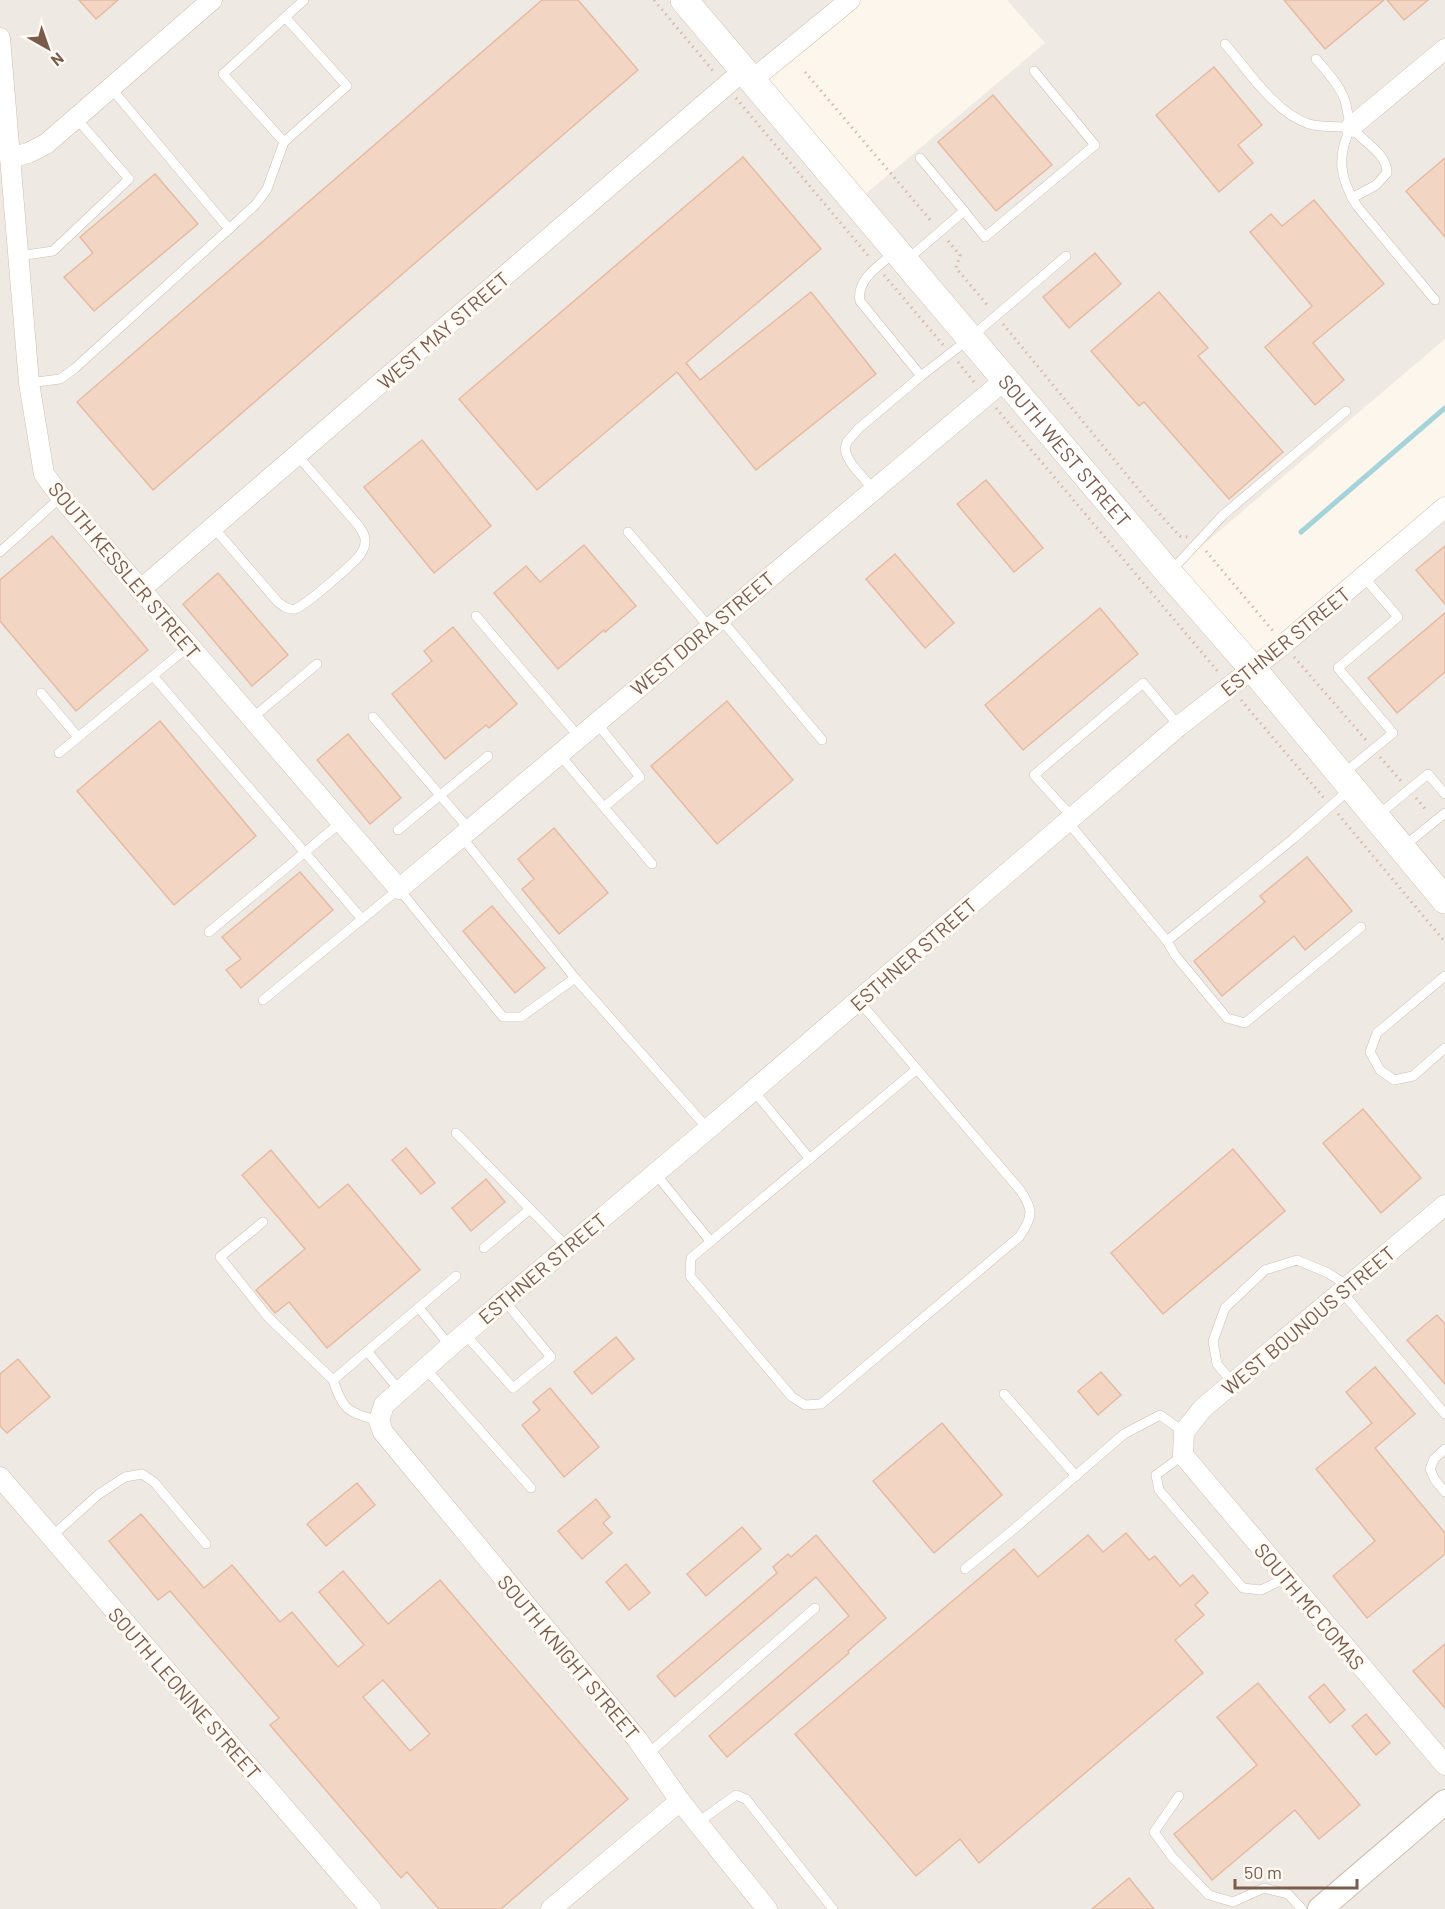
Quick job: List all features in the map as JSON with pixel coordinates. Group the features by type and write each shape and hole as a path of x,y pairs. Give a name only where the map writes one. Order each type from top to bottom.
{"main road":[{"name":"SOUTH WEST STREET","path":"684,0 741,79 893,259 960,346 996,388 1169,573 1253,669 1445,900"}],"street":[{"path":"10,158 28,153 46,144 212,0"},
{"name":"WEST MAY STREET","path":"140,590 741,79 850,0"},
{"name":"SOUTH KESSLER STREET","path":"0,38 29,383 44,474 140,590 399,889"},
{"path":"1351,128 1445,49"},
{"name":"WEST DORA STREET","path":"399,889 996,388"},
{"name":"ESTHNER STREET","path":"381,1413 400,1390 457,1340 708,1129 1179,726 1284,644 1445,507"},
{"name":"WEST BOUNOUS STREET","path":"1184,1444 1203,1408 1445,1205"},
{"name":"SOUTH KNIGHT STREET","path":"381,1413 383,1432 638,1739 680,1801 767,1909"},
{"name":"SOUTH MC COMAS","path":"1184,1444 1286,1578 1445,1765"},
{"name":"SOUTH LEONINE STREET","path":"0,1477 371,1909"},
{"path":"551,1909 680,1801"},
{"path":"1320,1909 1445,1802"}],"lane":[{"path":"284,142 223,74 304,0"},
{"path":"29,383 60,379 74,369 256,204 267,189 284,142 347,86 285,17"},
{"path":"1225,44 1271,98 1290,115 1310,124 1351,128"},
{"path":"1316,59 1337,84 1345,98 1351,128 1373,148 1387,167 1387,173 1376,185 1352,198"},
{"path":"920,158 986,237 1095,145 1034,71"},
{"path":"111,88 229,229"},
{"path":"19,256 53,251 129,180 76,118"},
{"path":"1351,128 1344,140 1342,156 1342,175 1347,190 1435,300"},
{"path":"921,376 860,301 860,287 893,259 940,232 964,211"},
{"path":"873,489 847,456 845,449 847,442 858,429 1066,256"},
{"path":"1169,573 1223,515 1346,411"},
{"path":"213,528 285,608 293,609 301,606 315,596 360,555 365,545 365,536 297,455"},
{"path":"0,552 61,497"},
{"path":"628,532 822,740"},
{"path":"1167,942 1331,806 1346,782 1373,749 1393,733 1338,668 1398,617 1363,576"},
{"path":"476,616 579,737"},
{"path":"59,753 189,646"},
{"path":"251,719 317,664"},
{"path":"153,676 362,919"},
{"path":"1179,726 1143,683 1034,775 1175,955 1227,1017 1245,1023 1361,927"},
{"path":"41,693 78,737"},
{"path":"373,717 440,795 465,832 575,978 708,1129"},
{"path":"596,722 640,777 604,807"},
{"path":"559,754 652,864"},
{"path":"398,830 488,756"},
{"path":"1375,817 1428,774 1445,794"},
{"path":"1402,848 1445,813"},
{"path":"210,932 340,823"},
{"path":"263,1000 399,889 503,1017 521,1017 575,978"},
{"path":"1445,976 1377,1033 1370,1052 1380,1070 1394,1080 1413,1076 1445,1047"},
{"path":"858,1000 917,1069 1020,1190 1029,1204 1029,1223 1019,1237 821,1404 805,1405 792,1397 690,1276 691,1258 917,1069"},
{"path":"753,1090 810,1159"},
{"path":"456,1133 567,1247"},
{"path":"655,1173 711,1242"},
{"path":"484,1248 530,1209"},
{"path":"263,1222 220,1257 268,1317 333,1380 343,1403 351,1412 381,1413"},
{"path":"1233,1383 1217,1364 1213,1341 1225,1308 1264,1270 1297,1260 1328,1273 1345,1289 1445,1414"},
{"path":"333,1380 456,1276"},
{"path":"419,1308 513,1388 551,1357 504,1300"},
{"path":"367,1351 400,1390"},
{"path":"425,1368 531,1488"},
{"path":"1004,1394 1076,1476"},
{"path":"965,1569 1124,1434 1160,1415 1184,1444 1156,1474 1159,1490 1243,1588 1261,1590 1286,1578"},
{"path":"1445,1449 1434,1459 1430,1469 1435,1480 1445,1492"},
{"path":"51,1537 99,1494 125,1477 142,1474 154,1482 206,1544"},
{"path":"648,1754 815,1608"},
{"path":"698,1823 736,1795 746,1798 833,1909"},
{"path":"1179,1796 1154,1832 1173,1858 1209,1895 1233,1902 1264,1888 1288,1894 1302,1909"}],"path":[{"path":"654,0 741,79 893,259 1230,686 1445,942"},
{"path":"805,72 960,255 956,268 1160,514 1180,536 1195,537 1435,821"}],"shaded area":[{"path":"0,0 851,0 752,80 856,202 1045,43 1007,0 1445,0 1445,339 1171,572 1253,669 1445,505 1445,1909 0,1909"}],"building":[{"path":"79,0 118,0 96,19"},
{"path":"542,0 578,0 638,70 153,490 77,402"},
{"path":"1284,0 1384,0 1325,49"},
{"path":"1387,0 1428,0 1404,20"},
{"path":"1214,67 1262,125 1238,145 1253,163 1219,192 1156,115"},
{"path":"993,95 1052,165 996,211 938,142"},
{"path":"743,157 821,249 686,363 700,380 811,292 876,374 756,470 677,372 537,490 459,399"},
{"path":"1445,158 1445,237 1406,191"},
{"path":"155,174 198,224 94,311 64,277 93,253 80,237"},
{"path":"1314,200 1384,284 1313,343 1344,380 1315,405 1265,347 1312,306 1250,232 1271,214 1282,226"},
{"path":"1095,253 1121,284 1069,328 1043,297"},
{"path":"1159,292 1208,348 1198,356 1283,452 1229,499 1144,402 1139,406 1091,351"},
{"path":"422,440 491,526 434,573 364,487"},
{"path":"986,480 1043,548 1014,572 957,504"},
{"path":"52,536 148,650 76,711 0,621 0,580"},
{"path":"584,545 636,606 558,669 494,593 526,566 540,582"},
{"path":"1445,546 1445,604 1416,570"},
{"path":"895,554 954,623 925,648 866,579"},
{"path":"218,573 288,655 252,686 183,604"},
{"path":"1100,608 1138,654 1023,750 985,705"},
{"path":"1445,613 1445,672 1397,713 1368,678"},
{"path":"453,627 517,704 489,728 486,725 445,759 392,694 432,661 424,651"},
{"path":"727,701 793,780 717,844 651,766"},
{"path":"160,721 256,836 174,905 77,791"},
{"path":"348,734 401,798 370,824 317,760"},
{"path":"554,828 608,893 559,934 522,889 534,879 518,859"},
{"path":"1307,857 1352,911 1305,950 1294,936 1222,996 1194,961 1265,902 1260,896"},
{"path":"300,872 333,910 241,988 226,970 241,959 222,937"},
{"path":"492,906 545,968 515,993 463,931"},
{"path":"1363,1109 1421,1178 1381,1213 1323,1143"},
{"path":"406,1148 435,1183 421,1194 392,1160"},
{"path":"1233,1149 1285,1211 1163,1314 1111,1253"},
{"path":"271,1150 319,1208 348,1184 420,1270 327,1348 289,1302 275,1313 256,1290 305,1249 242,1175"},
{"path":"486,1179 505,1202 471,1231 452,1208"},
{"path":"1437,1315 1445,1324 1445,1384 1407,1340"},
{"path":"616,1337 634,1359 592,1394 574,1372"},
{"path":"18,1359 50,1397 7,1433 0,1426 0,1374"},
{"path":"1375,1367 1415,1414 1375,1448 1445,1533 1445,1554 1367,1618 1333,1576 1375,1541 1316,1469 1372,1423 1346,1392"},
{"path":"1101,1372 1121,1395 1098,1415 1078,1391"},
{"path":"550,1388 599,1447 564,1477 522,1425 540,1410 533,1402"},
{"path":"942,1423 1002,1495 934,1553 873,1481"},
{"path":"357,1483 375,1505 326,1546 307,1524"},
{"path":"596,1499 610,1517 603,1523 612,1533 582,1559 558,1531"},
{"path":"141,1514 204,1588 232,1565 280,1622 292,1612 338,1667 364,1645 319,1592 343,1571 388,1624 440,1580 628,1799 501,1909 439,1909 407,1872 401,1878 270,1725 279,1718 170,1591 158,1600 109,1541","holes":["383,1680 430,1734 410,1751 363,1697"]},
{"path":"742,1527 761,1549 706,1596 687,1574"},
{"path":"1126,1533 1149,1560 1155,1556 1180,1586 1193,1575 1208,1593 1195,1605 1204,1615 1175,1640 1203,1673 979,1863 960,1839 916,1876 795,1734 1014,1549 1038,1577 1088,1535 1103,1552"},
{"path":"816,1535 886,1618 848,1651 849,1653 727,1757 709,1736 849,1616 816,1577 675,1697 657,1676 777,1573 773,1567 788,1554 791,1557"},
{"path":"626,1564 650,1593 629,1610 606,1582"},
{"path":"1445,1644 1445,1708 1413,1671"},
{"path":"1258,1683 1360,1805 1319,1839 1295,1810 1212,1880 1174,1834 1257,1765 1217,1717"},
{"path":"1324,1684 1345,1710 1330,1723 1309,1697"},
{"path":"1366,1714 1390,1743 1376,1755 1352,1726"},
{"path":"1129,1878 1154,1909 1092,1909"}],"waterway":[{"path":"1301,532 1445,408"}]}
